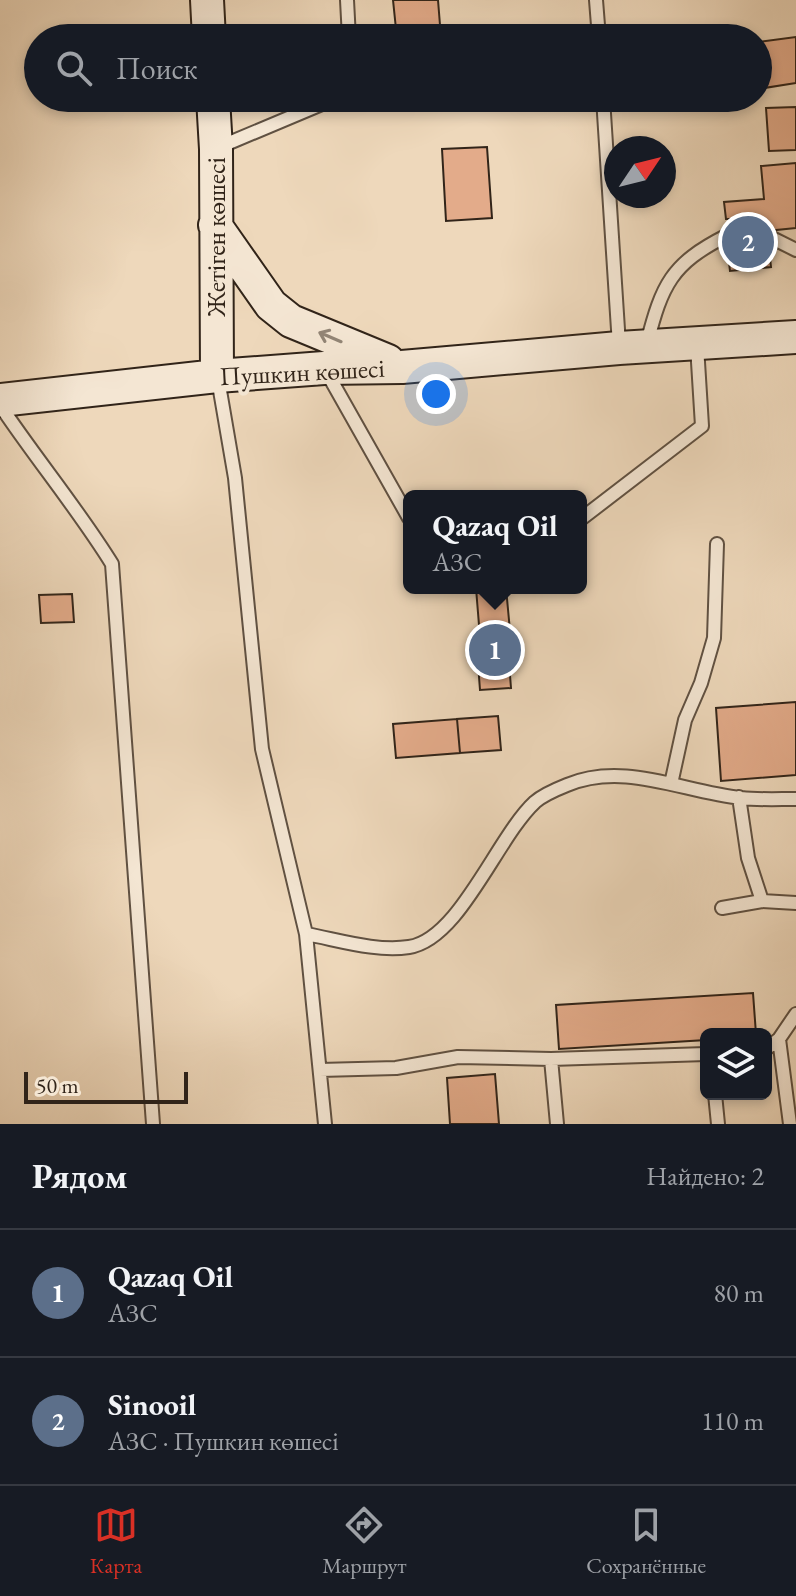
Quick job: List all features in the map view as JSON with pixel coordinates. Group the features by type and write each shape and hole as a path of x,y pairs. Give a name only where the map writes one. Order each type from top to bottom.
{"main road":[{"path":"207,0 208,24"},
{"name":"Жетіген көшесі","path":"214,112 217,376"},
{"path":"215,225 271,305 291,321 402,367"},
{"name":"Пушкин көшесі","path":"0,402 217,376 324,368 402,367 633,347 796,337"}],"lane":[{"path":"347,0 348,24"},
{"path":"596,0 598,24"},
{"path":"216,149 303,112"},
{"path":"605,112 633,347"},
{"path":"633,347 658,299 681,265 726,236"},
{"path":"768,236 796,250"},
{"path":"587,514 702,426 697,343"},
{"path":"324,368 403,507"},
{"path":"217,376 235,478 262,749 306,934 325,1124"},
{"path":"0,402 33,455 92,531 112,564 153,1124"},
{"path":"671,784 685,720 701,683 714,638 717,544"},
{"path":"306,934 382,947 411,947 437,935 470,895 503,842 536,801 570,784 614,774 739,797 796,799"},
{"path":"739,797 748,858 762,901"},
{"path":"722,908 762,901 796,903"},
{"path":"772,1044 796,1014"},
{"path":"779,1039 790,1124"},
{"path":"320,1070 396,1068 458,1057 551,1059 700,1054"},
{"path":"551,1059 557,1124"},
{"path":"716,1100 718,1124"}],"building":[{"path":"393,0 438,0 440,24 395,24"},
{"path":"796,37 796,83 772,87 772,40"},
{"path":"796,107 796,150 769,151 766,112 772,112 772,108"},
{"path":"487,147 492,218 446,221 442,149"},
{"path":"796,163 796,228 767,231 771,267 730,271 725,228 732,227 731,219 726,219 724,202 764,199 761,166"},
{"path":"72,594 74,622 41,623 39,595"},
{"path":"476,594 507,594 513,663 509,663 511,688 480,690 478,663 482,662"},
{"path":"796,702 796,775 721,781 716,708"},
{"path":"498,716 501,750 460,753 457,719"},
{"path":"457,719 460,753 396,758 393,724"},
{"path":"753,993 756,1028 700,1028 700,1040 559,1049 556,1005"},
{"path":"495,1074 499,1124 450,1124 447,1078"}],"place":[{"name":"Sinooil","path":"748,242"},
{"name":"Qazaq Oil","path":"495,650"}]}
